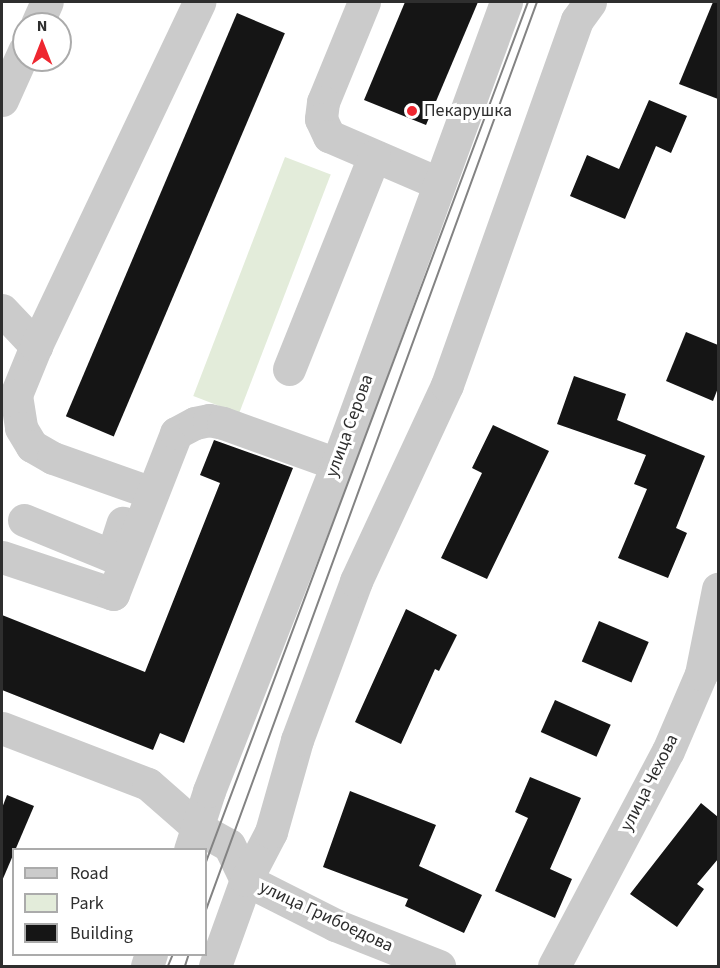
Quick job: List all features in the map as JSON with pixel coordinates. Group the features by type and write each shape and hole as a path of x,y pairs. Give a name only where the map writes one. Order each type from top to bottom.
{"street":[{"path":"143,490 53,458 32,446 9,404 199,2"},
{"name":"улица Серова","path":"194,838 337,464 506,2"},
{"path":"215,966 246,880 271,832 297,740 356,581 447,384 577,20 590,2"},
{"path":"354,4 323,102 321,119 329,136 438,183"},
{"path":"2,100 15,72"},
{"path":"289,369 374,156"},
{"path":"2,310 36,346"},
{"path":"24,520 112,556 143,490 176,433 209,420 337,464"},
{"path":"2,557 113,594 143,490"},
{"name":"улица Чехова","path":"554,966 710,668 718,589"},
{"path":"2,728 148,784 194,838 229,844 246,880"},
{"name":"улица Грибоедова","path":"246,880 335,925 439,966"}],"green space":[{"path":"285,157 331,175 239,414 193,396"}],"building":[{"path":"405,2 478,2 426,125 364,100"},
{"path":"713,2 718,2 718,99 679,84"},
{"path":"237,13 285,33 114,436 66,416"},
{"path":"649,100 687,116 671,153 656,146 625,219 570,196 587,155 619,169"},
{"path":"686,332 718,345 718,388 713,401 666,381"},
{"path":"574,376 626,394 617,420 705,456 676,528 687,533 668,578 618,558 647,489 634,484 646,455 557,424"},
{"path":"493,425 549,451 487,579 441,558 482,473 472,468"},
{"path":"214,440 293,468 184,743 160,733 153,750 2,690 2,615 145,672 220,483 200,475"},
{"path":"406,609 457,635 439,671 435,669 401,744 355,722"},
{"path":"599,621 649,642 632,683 582,662"},
{"path":"555,700 611,725 596,757 541,732"},
{"path":"530,777 581,798 550,869 572,879 555,918 495,891 528,818 515,812"},
{"path":"350,791 436,825 419,866 482,895 464,933 405,906 408,899 323,867"},
{"path":"7,795 34,806 16,848 12,848 12,858 2,881 2,808"},
{"path":"701,803 718,817 718,859 697,884 704,889 677,927 630,894"}],"tram line":[{"path":"207,859 528,2"},
{"path":"207,907 537,2"},
{"path":"168,966 172,956"},
{"path":"185,966 188,956"}],"place":[{"name":"Пекарушка","path":"412,111"}]}
